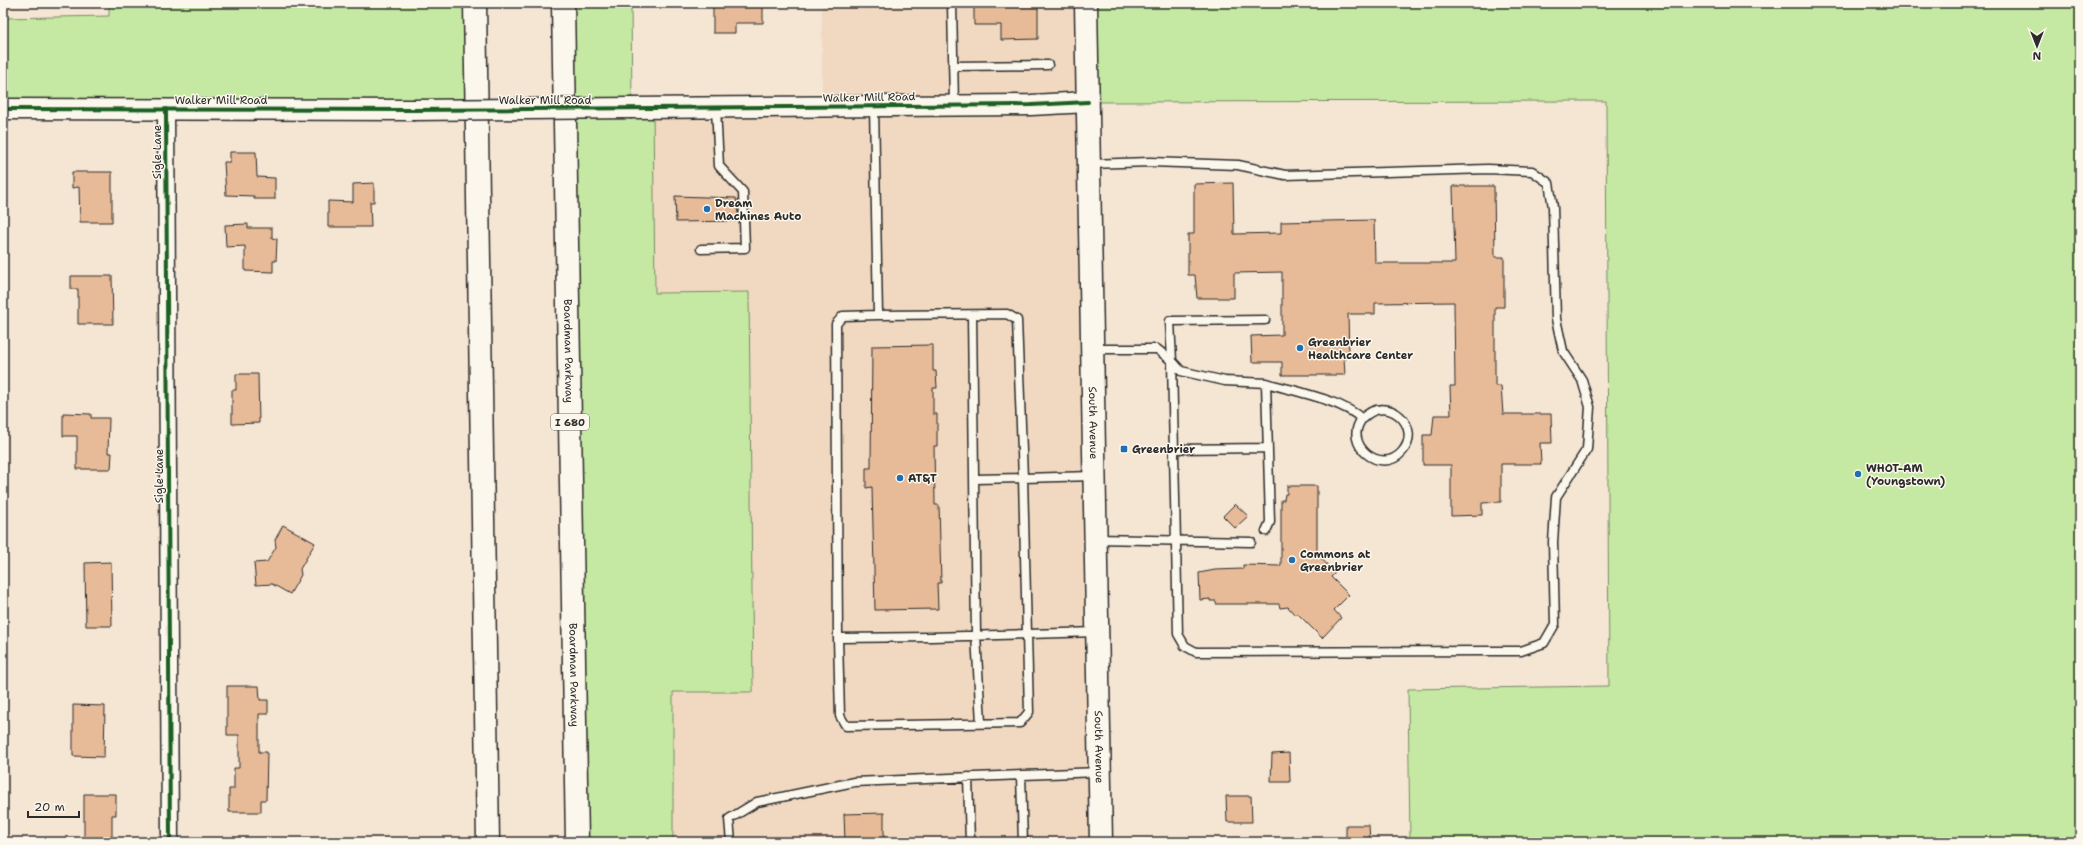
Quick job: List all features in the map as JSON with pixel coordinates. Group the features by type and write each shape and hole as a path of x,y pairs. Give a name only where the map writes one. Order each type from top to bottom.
{"main road":[{"path":"474,3 488,842"},
{"name":"Boardman Parkway","path":"563,3 577,842"},
{"name":"South Avenue","path":"1086,3 1100,842"}],"street":[{"name":"Walker Mill Road","path":"3,109 412,110 954,106 1088,102"},
{"name":"Sigle Lane","path":"166,109 170,842"}],"lane":[{"path":"952,3 954,106"},
{"path":"953,66 1048,65"},
{"path":"874,106 878,315"},
{"path":"701,249 745,248 743,192 718,166 716,108"},
{"path":"1089,164 1150,162 1238,165 1285,175 1488,169 1532,171 1549,183 1553,207 1556,318 1563,351 1582,380 1590,407 1587,449 1556,497 1553,542 1555,624 1544,643 1520,651 1196,652 1185,646 1178,634 1177,541 1170,321 1265,320"},
{"path":"1007,314 1017,320 1029,712 1020,723 846,726 840,716 838,638 836,324 843,316 878,315 1007,314"},
{"path":"972,315 976,479 976,635 982,723"},
{"path":"1092,349 1157,349 1172,361 1181,371 1226,381 1266,383 1342,406 1355,412 1362,419"},
{"path":"1266,383 1270,522 1266,531"},
{"path":"1377,409 1388,409 1398,413 1405,422 1409,432 1408,443 1402,452 1393,459 1383,461 1372,459 1363,452 1358,443 1356,432 1362,419 1367,414 1377,409"},
{"path":"1174,448 1268,448"},
{"path":"976,479 1094,476"},
{"path":"1096,539 1251,542"},
{"path":"838,638 909,638 1097,632"},
{"path":"730,842 729,819 757,802 854,782 1100,772"},
{"path":"1021,775 1023,842"},
{"path":"968,777 970,842"}],"shaded area":[{"path":"822,3 1086,3 1101,842 673,842 673,692 752,692 749,292 655,293 653,108 822,107"}],"green space":[{"path":"109,3 475,3 476,109 3,109 3,18 109,16"},
{"path":"563,3 631,3 632,108 653,108 655,293 749,292 753,692 673,692 673,842 577,842"},
{"path":"1086,3 2080,3 2080,842 1410,842 1408,689 1609,686 1606,101 1088,102"}],"building":[{"path":"713,3 763,3 763,23 735,23 735,33 713,33"},
{"path":"974,3 1038,3 1038,39 1001,40 1001,25 974,25"},
{"path":"230,152 256,152 257,177 275,178 275,199 254,199 254,196 226,195 224,162 230,162"},
{"path":"72,172 112,172 112,222 80,222 79,187 72,188"},
{"path":"374,183 374,202 370,202 371,227 328,227 328,201 353,202 353,184"},
{"name":"Greenbrier Healthcare Center","path":"1233,183 1234,234 1281,233 1281,222 1374,220 1375,263 1455,263 1453,186 1494,186 1495,257 1504,257 1504,307 1495,307 1495,386 1501,386 1503,414 1551,414 1552,443 1540,443 1541,464 1501,464 1501,502 1482,503 1482,515 1451,516 1451,465 1423,465 1423,435 1432,435 1434,415 1451,415 1450,386 1455,386 1454,302 1375,303 1375,314 1348,314 1349,357 1344,358 1345,375 1282,375 1282,362 1252,362 1251,336 1282,335 1282,272 1234,273 1234,298 1197,298 1195,275 1188,275 1188,234 1194,234 1194,184"},
{"name":"Dream Machines Auto","path":"675,196 736,198 739,221 676,222"},
{"path":"248,224 248,228 272,228 272,238 277,239 276,261 273,261 273,272 245,271 245,246 226,247 225,225"},
{"path":"71,276 112,276 113,324 78,324 78,289 71,289"},
{"name":"AT&T","path":"933,345 933,371 936,371 937,388 933,388 933,414 937,414 937,446 934,446 935,505 939,505 941,583 937,583 938,609 875,610 872,487 866,488 866,468 871,468 872,346"},
{"path":"236,374 258,374 259,423 232,424 232,390 236,390"},
{"path":"63,413 91,414 91,418 109,418 108,453 112,453 111,469 77,469 77,436 63,436"},
{"name":"Commons at Greenbrier","path":"1287,486 1317,486 1317,554 1335,573 1331,577 1349,595 1334,610 1341,618 1322,638 1297,613 1295,615 1288,607 1280,608 1279,604 1216,604 1216,601 1210,601 1210,599 1200,600 1199,573 1215,570 1243,569 1243,565 1281,566 1281,500 1284,500 1285,494 1287,494"},
{"path":"1235,504 1248,516 1235,528 1223,516"},
{"path":"283,525 315,543 300,569 301,575 290,594 272,584 256,585 254,563 267,562 276,547 275,540"},
{"path":"111,562 112,626 86,626 85,563"},
{"path":"227,686 259,686 260,700 268,700 268,714 259,714 259,752 267,752 266,800 261,800 261,812 229,812 229,789 234,789 234,768 239,768 239,735 227,735"},
{"path":"73,705 105,706 104,757 73,756"},
{"path":"1289,753 1290,782 1271,782 1272,754"},
{"path":"84,794 116,794 116,815 112,815 112,842 84,842"},
{"path":"1226,796 1251,796 1252,822 1227,822"},
{"path":"884,813 884,842 845,842 844,814"},
{"path":"1346,825 1369,825 1370,842 1346,842"}],"cycle path":[{"path":"3,109 412,110 1031,105 1088,102"},
{"path":"166,109 170,842"}],"place":[{"name":"Dream Machines Auto","path":"707,209"},
{"name":"Greenbrier Healthcare Center","path":"1300,348"},
{"name":"Greenbrier","path":"1124,449"},
{"name":"WHOT-AM (Youngstown)","path":"1858,474"},
{"name":"AT&T","path":"900,478"},
{"name":"Commons at Greenbrier","path":"1292,560"}]}
